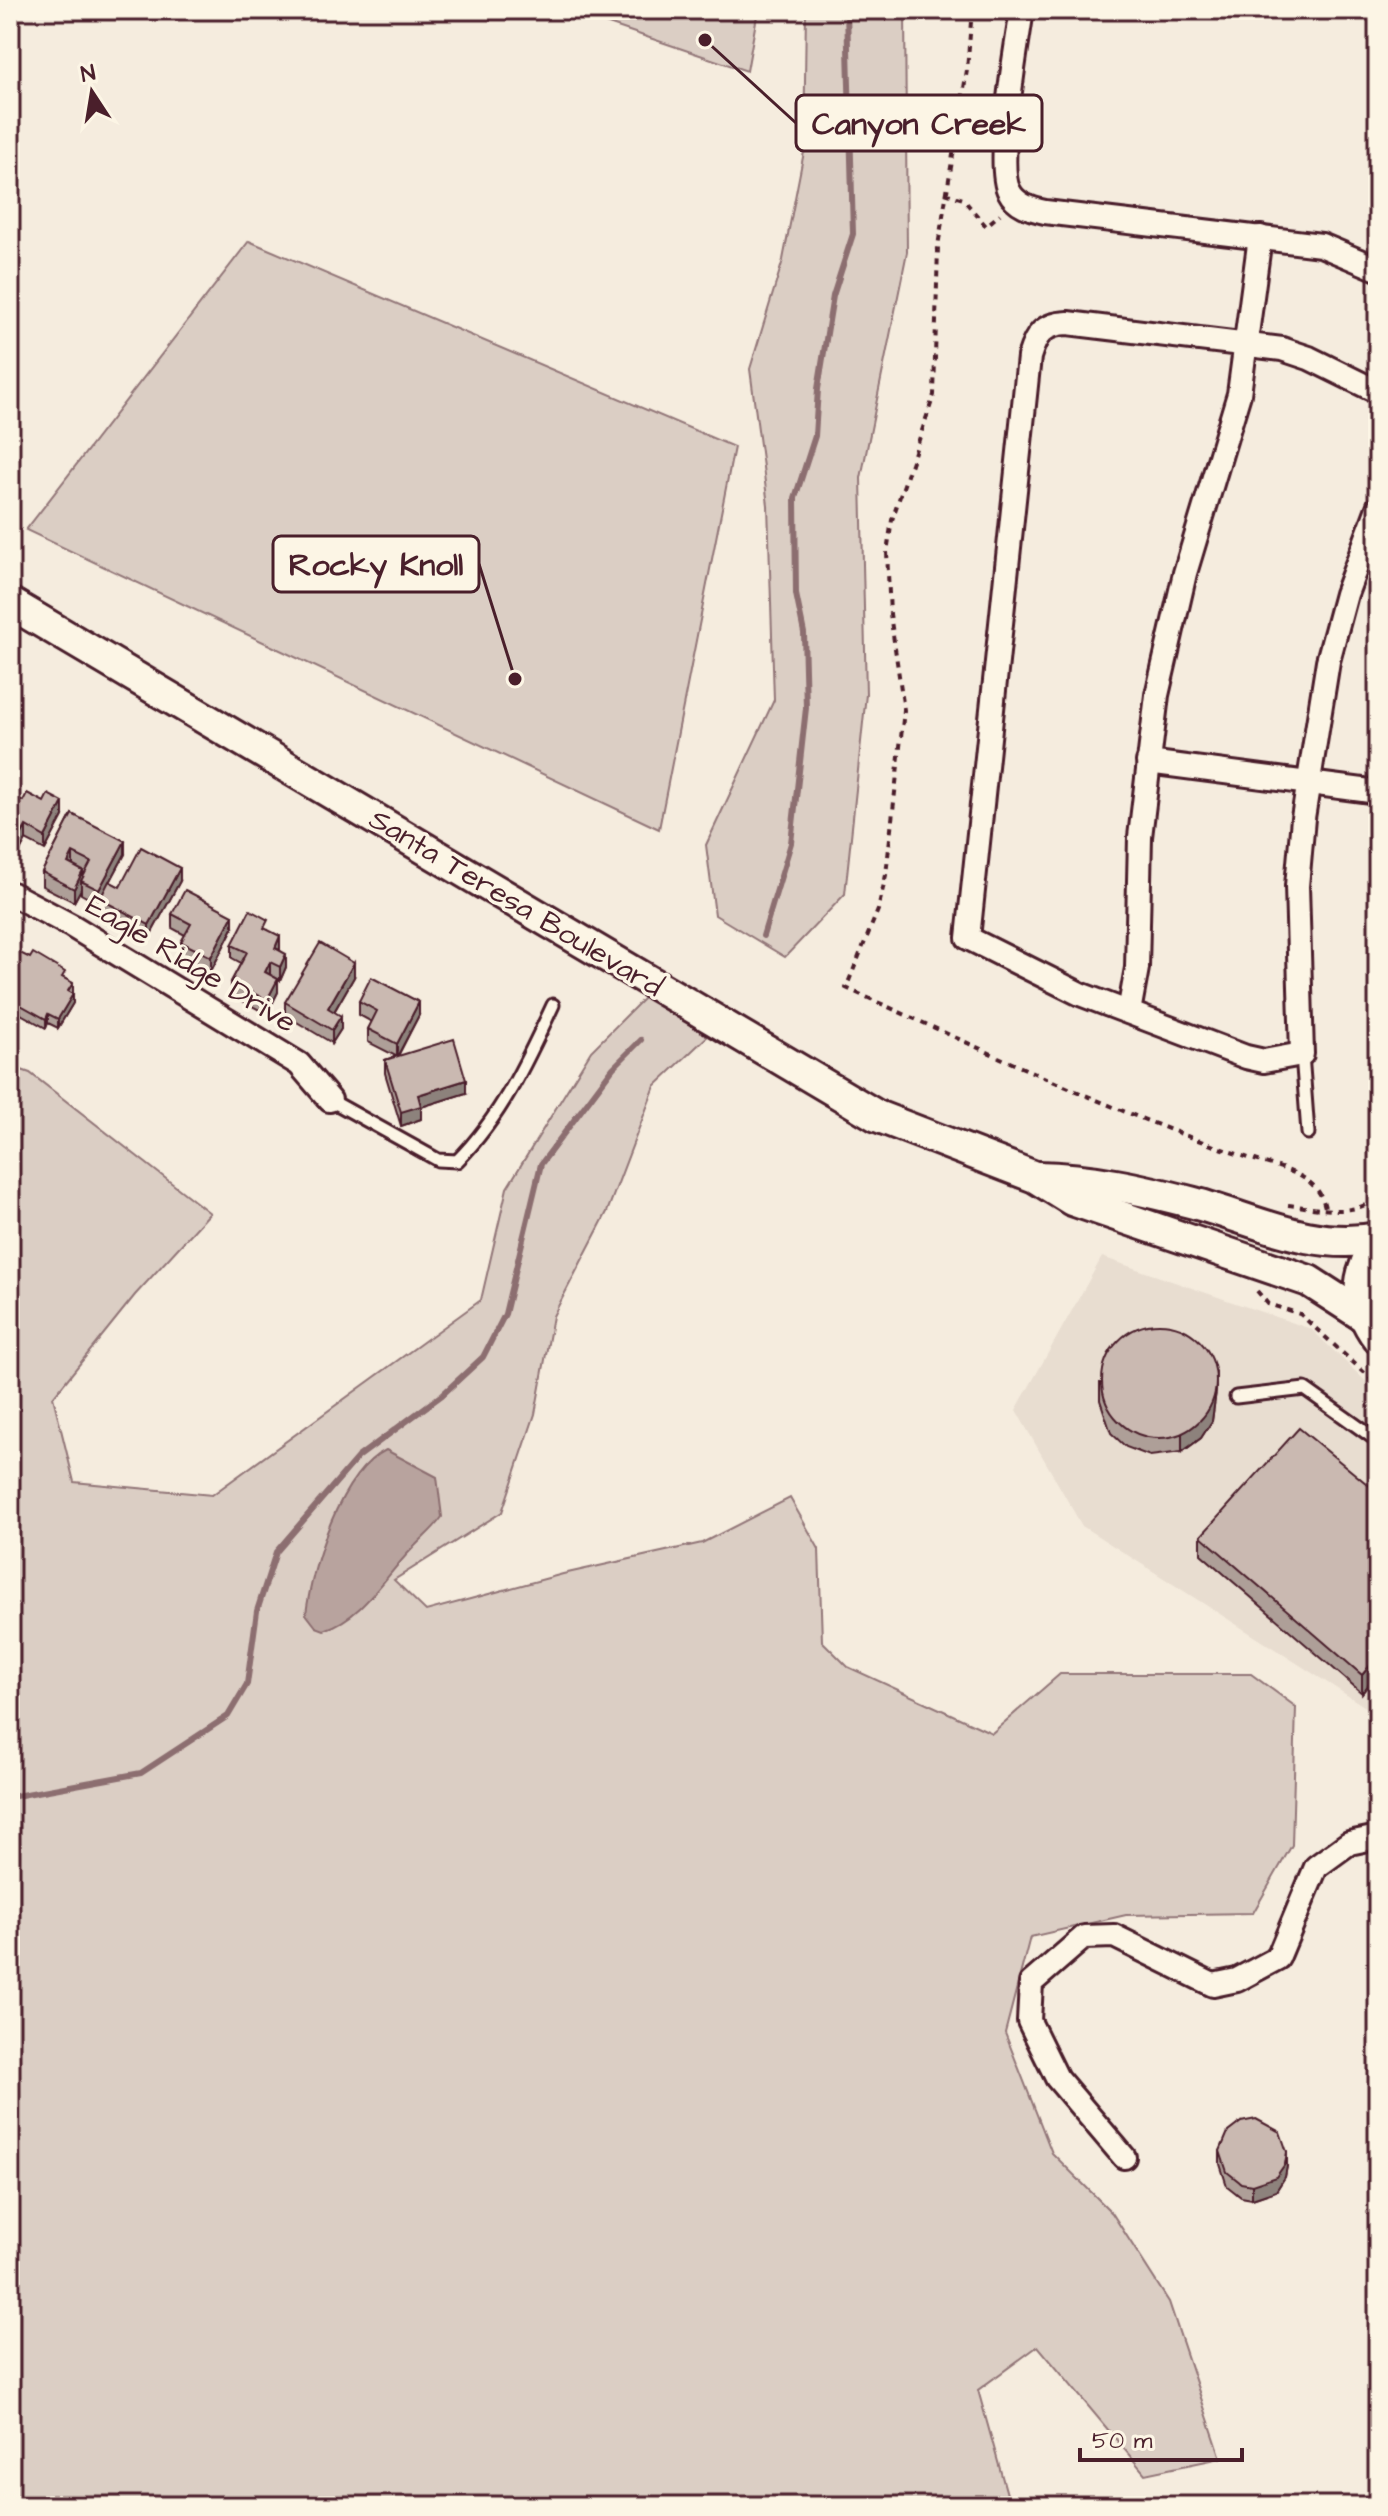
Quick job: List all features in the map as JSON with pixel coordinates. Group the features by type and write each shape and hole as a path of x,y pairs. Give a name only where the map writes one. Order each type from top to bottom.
{"main road":[{"name":"Santa Teresa Boulevard","path":"10,603 877,1116 1035,1177 1072,1200 1309,1281 1372,1328"},
{"name":"Santa Teresa Boulevard","path":"1035,1177 1087,1178 1194,1203 1317,1241 1378,1241"},
{"path":"1372,1328 1360,1280 1378,1241"}],"street":[{"path":"1022,10 1004,158 1007,189 1015,200 1045,212 1321,245 1378,269"},
{"path":"1129,1012 1135,985 1140,837 1148,762 1169,639 1185,573 1230,430 1247,344 1260,237"},
{"path":"1378,392 1309,358 1247,344 1068,323 1051,324 1042,330 1029,357 968,938 1080,994 1246,1057 1264,1061 1302,1054 1297,886 1308,783 1328,661 1346,594 1378,508"},
{"path":"1148,762 1378,792"},
{"name":"Eagle Ridge Drive","path":"10,893 72,926 299,1064 330,1100"},
{"path":"1124,2157 1092,2123 1057,2078 1029,2021 1031,1983 1084,1937 1114,1936 1213,1985 1237,1980 1278,1958 1316,1867 1349,1843 1378,1837"}],"lane":[{"path":"330,1100 438,1160 457,1161 476,1143 517,1081 553,1005"},
{"path":"1302,1054 1308,1133"},
{"path":"1236,1397 1305,1389 1378,1441"}],"path":[{"path":"945,193 963,199 986,226"},
{"path":"1325,1208 1351,1211 1364,1208 1378,1197"},
{"path":"1254,1285 1261,1299 1300,1314 1378,1385"}],"shaded area":[{"path":"567,10 758,10 747,71"},
{"path":"806,10 905,10 907,252 861,478 866,694 845,894 785,957 715,915 706,845 774,700 768,505 750,369 783,260 804,152"},
{"path":"249,241 734,447 659,829 26,530"},
{"path":"645,997 712,1032 655,1086 607,1212 553,1316 535,1414 502,1512 394,1580 426,1611 563,1574 702,1543 790,1498 819,1549 822,1641 848,1667 992,1733 1060,1674 1251,1674 1296,1707 1292,1845 1253,1913 1126,1915 1030,1937 1005,2033 1052,2153 1112,2213 1169,2302 1221,2458 1145,2474 1038,2346 978,2390 1008,2498 1005,2506 10,2506 10,1066 30,1073 210,1213 135,1295 53,1397 74,1482 212,1495 481,1300 507,1188 591,1051"},
{"path":"1102,1257 1311,1329 1378,1393 1378,1715 1082,1526 1016,1410"},
{"path":"386,1450 437,1477 442,1517 362,1606 351,1616 324,1630 316,1627 306,1614 322,1548 342,1500 355,1479 369,1462"}],"building":[{"path":"27,793 44,802 48,794 63,802 45,837 26,826 10,856 10,817 13,812 10,810 10,795 23,801"},
{"path":"72,814 125,841 99,890 81,881 91,862 73,853 68,863 83,871 74,889 42,872"},
{"path":"141,847 180,868 149,925 100,899 109,881 120,887"},
{"path":"185,890 233,915 211,957 181,942 191,924 172,914"},
{"path":"250,910 268,920 264,928 280,936 275,948 286,954 280,967 270,962 265,972 278,979 267,1000 231,982 247,952 232,945"},
{"path":"320,943 354,963 328,1008 341,1016 332,1030 285,1002"},
{"path":"16,951 30,958 33,953 65,972 62,977 73,983 68,991 73,994 58,1019 48,1014 46,1019 10,999 10,962"},
{"path":"371,977 419,1002 397,1044 368,1029 377,1011 359,1001"},
{"path":"454,1039 466,1080 418,1095 421,1106 401,1112 385,1060"},
{"path":"1159,1324 1191,1333 1207,1349 1216,1381 1207,1413 1191,1429 1159,1438 1127,1429 1111,1413 1102,1381 1111,1349 1127,1333"},
{"path":"1299,1428 1378,1493 1378,1656 1362,1675 1201,1536"},
{"path":"1256,2119 1280,2132 1287,2152 1285,2164 1276,2177 1252,2185 1241,2183 1227,2172 1220,2151 1228,2132 1241,2122"}],"waterway":[{"path":"763,936 791,843 806,708 804,633 796,594 795,498 815,436 818,389 833,296 853,234 847,10"},
{"path":"10,1797 141,1773 228,1716 247,1684 257,1611 276,1552 358,1457 442,1395 483,1357 505,1314 541,1164 613,1068 641,1040"}],"place":[{"name":"Canyon Creek","path":"705,40"},
{"name":"Rocky Knoll","path":"515,679"}]}
